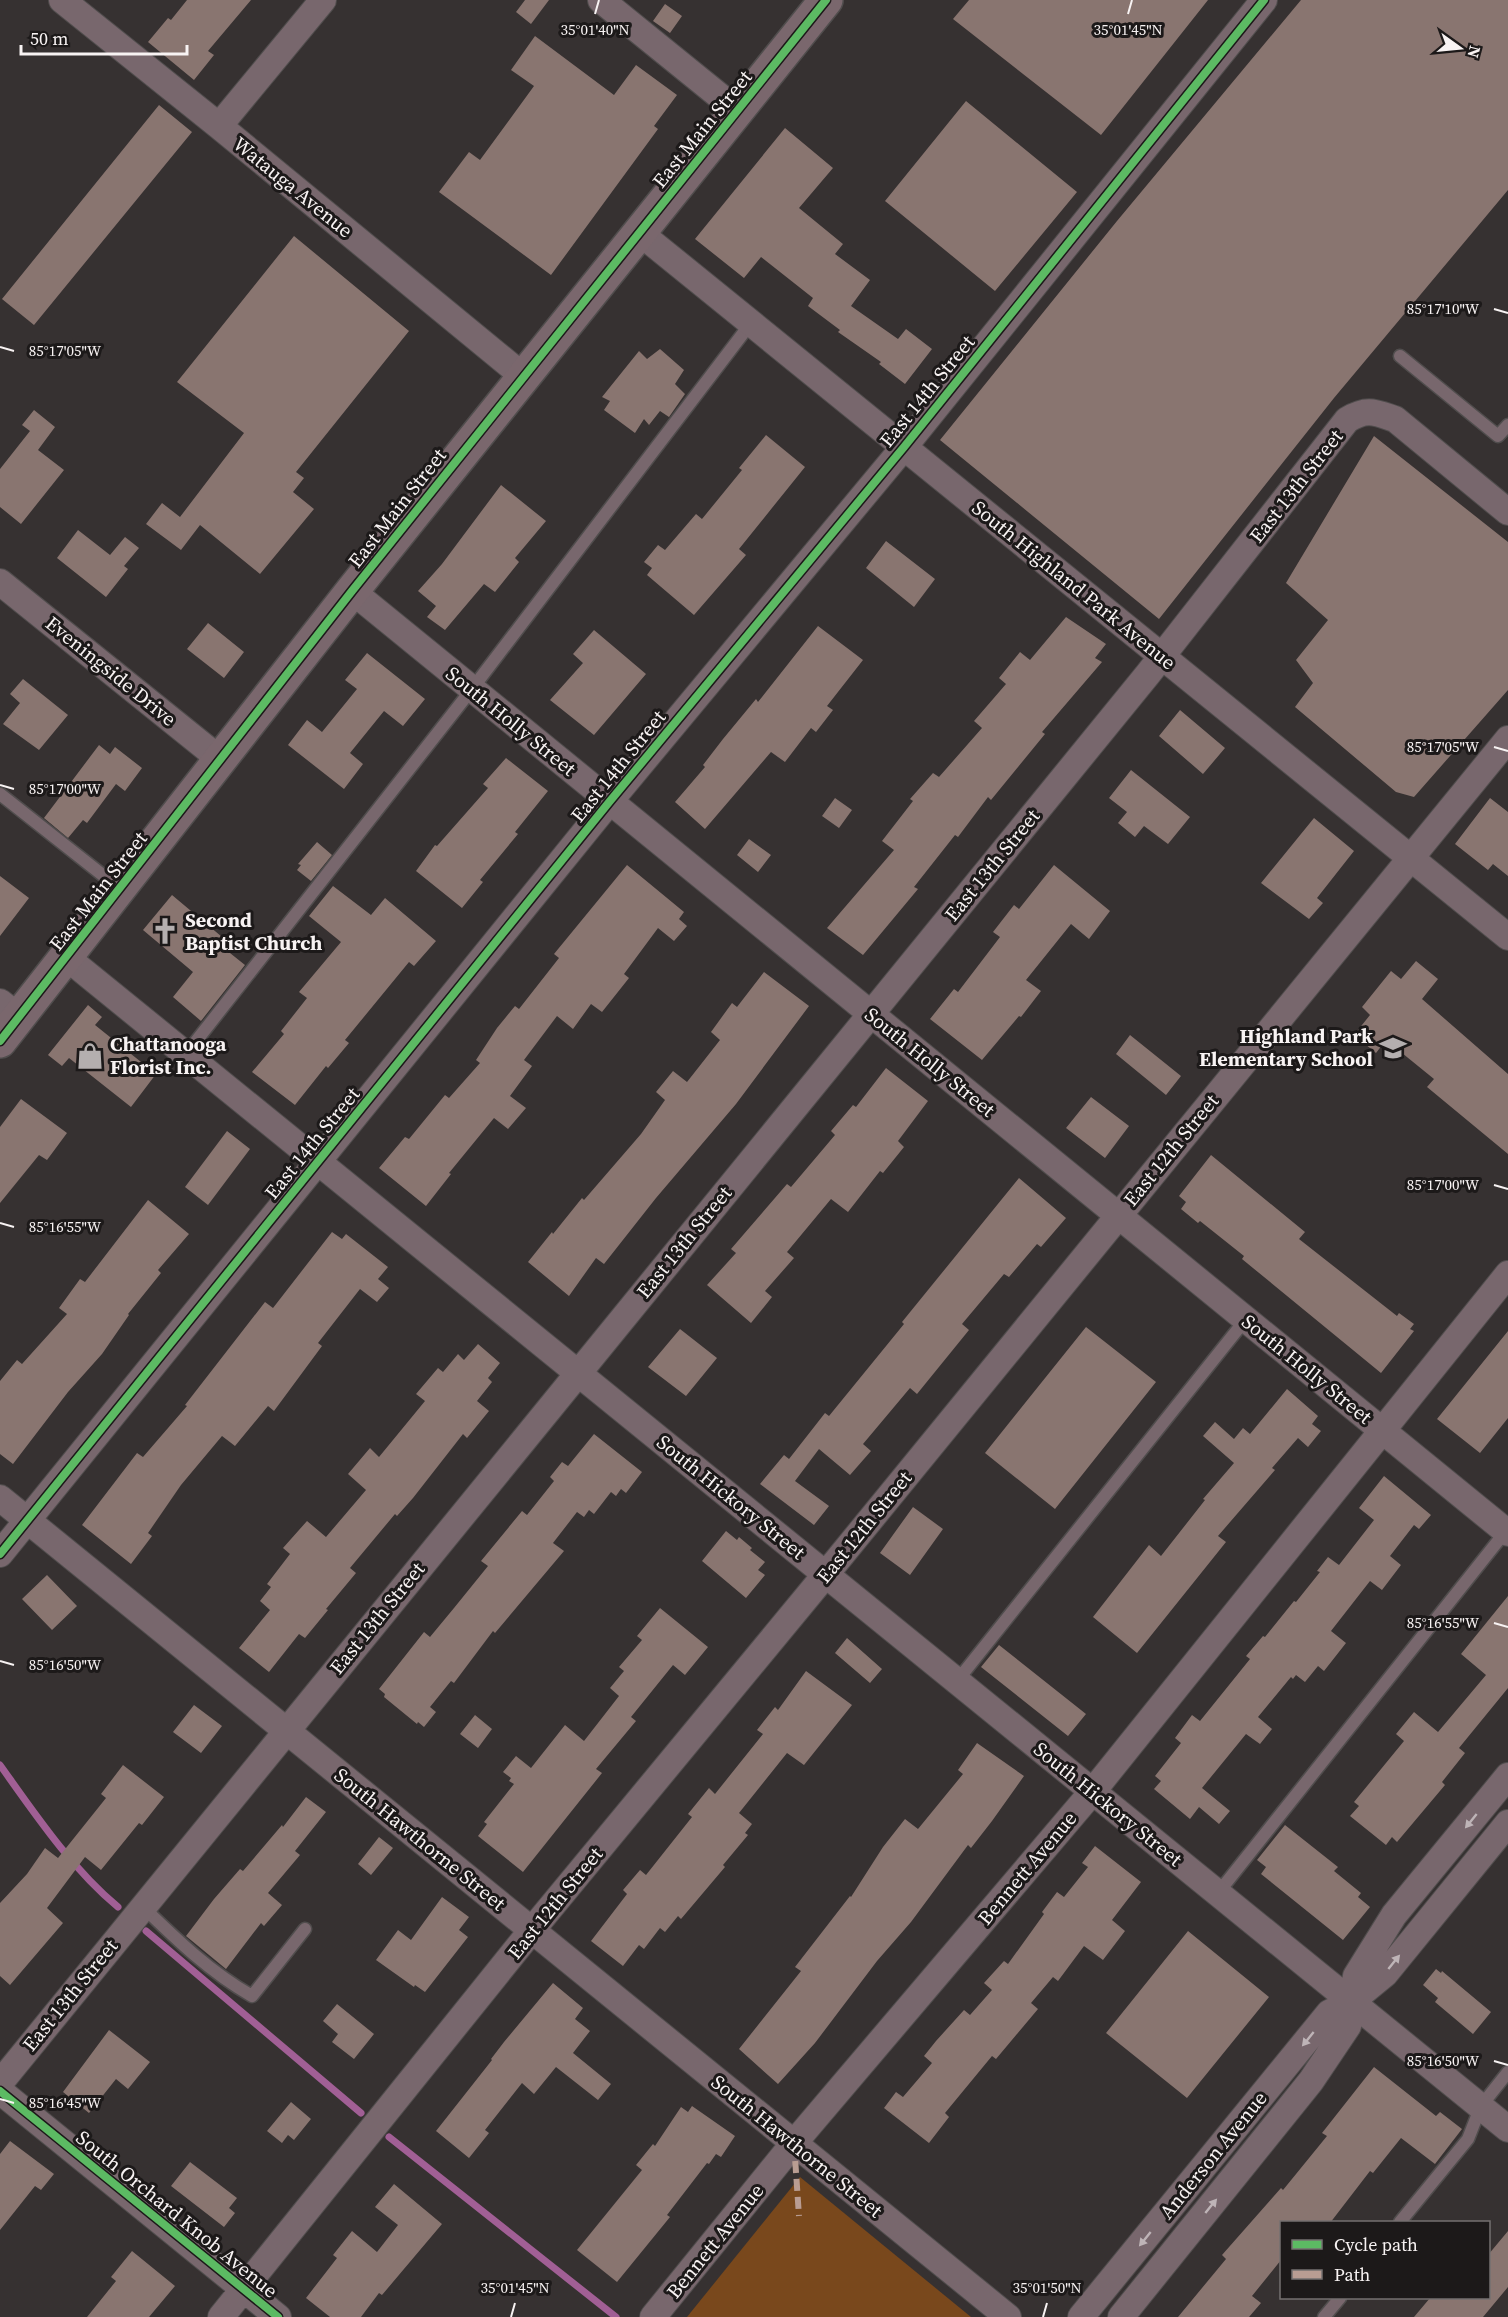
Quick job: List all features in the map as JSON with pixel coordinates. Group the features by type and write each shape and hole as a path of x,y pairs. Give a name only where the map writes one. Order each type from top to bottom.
{"main road":[{"name":"East Main Street","path":"6,1020 66,957 120,890 352,591 826,0"}],"street":[{"name":"Watauga Avenue","path":"62,0 523,376"},
{"path":"219,126 323,0"},
{"path":"601,0 738,111"},
{"name":"East 14th Street","path":"0,1554 610,801 904,447 1263,0"},
{"name":"South Highland Park Avenue","path":"640,233 1508,937"},
{"name":"East 13th Street","path":"0,2083 1162,657 1347,420 1362,412 1374,412 1395,419 1508,512"},
{"name":"Eveningside Drive","path":"0,582 221,760"},
{"name":"South Holly Street","path":"352,591 1507,1532"},
{"name":"East 12th Street","path":"221,2317 532,1930 1508,739"},
{"name":"South Hickory Street","path":"66,957 1508,2128"},
{"name":"Bennett Avenue","path":"653,2317 794,2143 1093,1791 1508,1274"},
{"name":"South Hawthorne Street","path":"0,1498 1008,2317"},
{"name":"Anderson Avenue","path":"1121,2317 1311,2081 1348,2026 1356,1976 1394,1915 1508,1776"},
{"name":"Anderson Avenue","path":"1081,2317 1329,2013 1352,2002 1385,1974 1508,1823"},
{"name":"South Orchard Knob Avenue","path":"0,2091 278,2317"}],"lane":[{"path":"186,1054 472,689 751,323"},
{"path":"1400,356 1498,436 1508,425"},
{"path":"0,794 120,890"},
{"path":"957,1681 1246,1319"},
{"path":"1218,1893 1507,1532"},
{"path":"142,1906 193,1955 226,1981 252,1996 305,1929"},
{"path":"1402,2221 1468,2139 1481,2106 1508,2072"},
{"path":"1324,2317 1339,2299"}],"shaded area":[{"path":"800,2177 971,2317 687,2317"}],"building":[{"path":"187,0 251,0 208,51 214,55 194,80 148,42 168,18 171,20"},
{"path":"525,0 549,0 531,24 516,12"},
{"path":"969,0 1208,0 1101,135 953,19"},
{"path":"1301,0 1508,0 1508,190 1334,398 1159,619 940,440 1117,221"},
{"path":"665,4 682,16 670,33 653,21"},
{"path":"535,36 614,95 636,65 677,95 654,126 658,129 551,275 439,192 469,152 480,160 534,86 511,70"},
{"path":"966,101 1077,192 995,291 885,201"},
{"path":"159,105 192,132 34,325 2,299"},
{"path":"785,128 833,168 799,208 843,244 835,254 870,280 851,306 898,339 906,329 932,349 905,384 879,364 881,362 838,332 840,330 808,306 813,298 761,257 744,278 695,239"},
{"path":"294,236 409,331 296,472 304,478 293,492 314,509 260,574 200,525 181,550 146,524 162,503 180,517 244,433 177,382"},
{"path":"660,349 684,370 675,384 685,394 669,417 660,411 649,425 644,419 635,433 604,410 610,401 602,397 639,351 647,359"},
{"path":"34,410 55,427 38,450 64,470 21,524 0,507 0,469 30,431 22,425"},
{"path":"766,435 805,467 739,549 746,555 694,615 647,575 652,568 644,562 658,545 665,550 696,514 702,519 742,470 739,468"},
{"path":"1374,436 1508,542 1508,690 1414,797 1396,792 1295,707 1313,683 1296,660 1328,620 1286,583"},
{"path":"501,485 546,521 515,558 519,562 495,592 484,584 445,630 427,617 436,606 418,591 442,564"},
{"path":"78,530 110,555 125,537 139,548 124,566 128,569 106,597 57,558"},
{"path":"886,541 935,579 914,607 866,568"},
{"path":"1066,617 1106,644 1095,658 1102,662 1042,732 1045,734 991,800 988,797 958,837 955,835 914,887 918,889 863,955 827,928 894,850 882,841 913,801 910,799 933,773 939,777 982,728 974,721 1006,684 999,678 1020,652 1030,660"},
{"path":"208,623 244,652 224,678 187,649"},
{"path":"818,626 863,660 827,706 833,710 816,732 811,728 785,762 771,752 705,829 675,802 705,767 703,765 723,739 756,699 758,702"},
{"path":"594,630 646,674 594,735 550,700 583,663 573,654"},
{"path":"367,653 425,699 403,726 384,711 350,753 363,764 344,789 288,745 307,720 322,732 357,689 345,680"},
{"path":"23,679 68,715 39,750 3,724 20,703 10,694"},
{"path":"1180,710 1225,748 1203,774 1159,736"},
{"path":"99,745 110,754 115,747 142,768 125,791 116,784 87,823 83,820 68,838 44,818"},
{"path":"506,758 548,791 515,832 518,834 480,880 483,882 462,908 416,871 435,845 437,846 488,788 483,784"},
{"path":"1131,770 1190,817 1168,844 1144,826 1135,837 1118,823 1127,812 1109,798"},
{"path":"835,798 852,810 839,828 822,816"},
{"path":"1490,798 1508,812 1508,876 1493,864 1488,870 1455,844"},
{"path":"1314,818 1354,851 1317,898 1323,903 1309,919 1261,883"},
{"path":"749,839 771,855 758,872 737,855"},
{"path":"317,842 332,855 311,881 297,870 301,865 298,864"},
{"path":"627,865 684,912 679,919 687,926 674,941 658,928 624,974 629,978 602,1012 591,1004 573,1029 557,1016 524,1060 532,1066 510,1096 526,1108 508,1129 494,1118 449,1173 451,1174 426,1206 379,1168 405,1137 409,1139 445,1095 449,1098 480,1063 476,1060 497,1028 515,1006 519,1009 559,958 554,954"},
{"path":"1054,865 1110,911 1089,939 1071,924 1026,980 1041,991 982,1060 930,1019 954,989 958,992 1000,937 993,932 1014,905 1019,909"},
{"path":"0,876 29,898 0,936"},
{"path":"333,886 371,915 385,898 436,941 414,966 409,962 345,1040 349,1043 328,1068 326,1066 295,1105 252,1072 284,1034 281,1031 307,998 299,992 341,942 309,916"},
{"path":"172,895 234,947 230,953 245,965 201,1021 173,997 193,972 143,930"},
{"path":"1416,961 1438,979 1422,999 1508,1074 1508,1154 1427,1087 1434,1079 1386,1040 1376,1053 1354,1035 1370,1015 1362,1007 1391,971 1401,979"},
{"path":"764,972 809,1006 736,1104 656,1198 604,1264 596,1258 569,1296 528,1262 582,1198 584,1200 641,1134 665,1100 656,1092 673,1071 687,1082 720,1040 711,1032 732,1003 737,1007"},
{"path":"88,1005 102,1017 95,1025 156,1074 131,1107 69,1058 62,1066 48,1055"},
{"path":"1130,1035 1181,1076 1166,1095 1116,1054"},
{"path":"886,1068 928,1101 898,1141 904,1147 883,1173 880,1171 848,1212 831,1199 787,1252 794,1258 765,1291 772,1297 751,1323 707,1285 736,1253 731,1249 787,1184 791,1187 835,1135 831,1131 853,1105 856,1107"},
{"path":"1091,1097 1129,1126 1105,1158 1066,1128"},
{"path":"21,1099 67,1133 47,1160 39,1155 0,1203 0,1127"},
{"path":"227,1131 250,1149 208,1205 185,1187"},
{"path":"1211,1155 1305,1232 1299,1239 1397,1316 1399,1313 1414,1324 1410,1329 1414,1331 1381,1373 1242,1259 1244,1256 1181,1209 1186,1202 1179,1196"},
{"path":"1019,1178 1066,1218 1041,1247 1037,1244 1009,1277 1004,1274 962,1324 969,1330 917,1394 910,1388 863,1444 871,1451 850,1475 819,1449 795,1481 829,1506 814,1525 760,1484 784,1455 789,1459 825,1413 829,1416"},
{"path":"148,1200 189,1234 158,1270 161,1273 128,1314 102,1354 68,1392 13,1464 0,1454 0,1381 17,1360 22,1364 67,1314 59,1308 80,1279 85,1282"},
{"path":"332,1232 342,1239 346,1234 388,1267 378,1279 389,1288 377,1302 360,1289 318,1343 322,1346 274,1411 268,1406 235,1446 222,1436 181,1485 148,1533 152,1536 131,1564 82,1525 137,1453 143,1457 187,1406 185,1405 265,1302 273,1308"},
{"path":"1086,1327 1156,1382 1055,1509 985,1453"},
{"path":"680,1329 717,1358 686,1396 648,1367"},
{"path":"1508,1331 1508,1418 1480,1453 1437,1419"},
{"path":"478,1344 500,1363 488,1378 492,1382 477,1401 489,1411 467,1438 463,1434 413,1498 397,1516 395,1514 350,1568 356,1573 305,1638 299,1634 269,1672 239,1648 270,1610 260,1601 271,1587 267,1584 290,1554 283,1548 307,1521 326,1537 366,1490 348,1474 370,1448 379,1457 425,1401 416,1394 438,1368 443,1372 458,1354 464,1360"},
{"path":"1287,1389 1318,1416 1312,1424 1321,1431 1308,1447 1298,1438 1272,1468 1275,1470 1218,1536 1226,1542 1137,1653 1093,1617 1149,1545 1161,1556 1205,1500 1203,1499 1234,1463 1203,1436 1215,1422 1234,1439 1243,1428 1250,1434"},
{"path":"594,1434 642,1472 626,1493 621,1489 616,1496 611,1492 594,1514 589,1510 584,1517 577,1512 553,1543 564,1551 495,1633 493,1631 454,1683 451,1681 430,1707 436,1712 424,1727 418,1722 417,1724 384,1697 385,1694 379,1689 424,1632 430,1637 488,1566 481,1561 522,1511 527,1515 554,1481 550,1477 562,1462 568,1466"},
{"path":"1384,1476 1431,1515 1419,1529 1414,1525 1390,1556 1401,1565 1382,1590 1370,1581 1331,1631 1346,1643 1324,1671 1318,1666 1305,1682 1296,1675 1293,1679 1291,1677 1258,1717 1272,1729 1260,1744 1246,1734 1202,1788 1230,1811 1219,1824 1199,1807 1190,1819 1154,1789 1161,1781 1155,1776 1181,1743 1175,1738 1192,1715 1200,1721 1250,1659 1246,1656 1263,1636 1265,1637 1294,1601 1296,1602 1320,1572 1317,1571 1328,1557 1339,1565 1374,1520 1359,1508"},
{"path":"913,1507 943,1529 910,1575 880,1553"},
{"path":"726,1531 737,1540 739,1537 765,1562 758,1570 765,1575 746,1598 702,1561"},
{"path":"47,1575 77,1606 52,1630 22,1599"},
{"path":"1508,1596 1508,1688 1459,1748 1465,1753 1442,1782 1445,1785 1397,1842 1392,1837 1386,1845 1350,1816 1359,1806 1354,1802 1404,1741 1396,1734 1414,1712 1438,1732 1486,1675 1461,1654"},
{"path":"660,1608 708,1647 685,1675 673,1665 631,1717 636,1721 596,1769 602,1773 523,1872 478,1836 487,1824 484,1822 514,1784 509,1781 511,1778 503,1772 516,1756 531,1768 565,1725 584,1741 619,1696 610,1688 624,1671 619,1667 642,1640 637,1636"},
{"path":"847,1638 882,1669 870,1683 835,1653"},
{"path":"999,1645 1086,1714 1068,1736 981,1667"},
{"path":"806,1671 852,1705 804,1765 787,1753 739,1813 752,1824 745,1833 748,1835 723,1865 725,1867 681,1919 678,1916 665,1932 660,1928 644,1949 639,1945 623,1966 591,1941 627,1894 623,1890 640,1870 646,1875 692,1817 688,1814 709,1788 715,1794 763,1734 757,1730 775,1707 778,1710"},
{"path":"194,1705 222,1726 201,1753 173,1732"},
{"path":"475,1715 492,1729 478,1748 460,1734"},
{"path":"977,1743 1024,1776 971,1848 968,1845 911,1922 877,1961 815,2043 778,2084 739,2049 801,1971 795,1967 851,1897 883,1847 905,1819 918,1829 963,1774 958,1770"},
{"path":"123,1765 164,1797 142,1825 139,1823 101,1870 85,1857 47,1908 63,1923 10,1985 0,1976 0,1903 27,1874 45,1848 58,1858 106,1798 101,1794"},
{"path":"306,1797 326,1812 295,1851 300,1855 268,1893 282,1905 264,1926 261,1923 226,1969 186,1936 214,1899 240,1869 243,1871 282,1825 283,1827"},
{"path":"1285,1825 1338,1867 1334,1871 1361,1893 1358,1897 1370,1907 1343,1940 1261,1874 1266,1867 1257,1860"},
{"path":"379,1837 393,1848 371,1875 358,1864"},
{"path":"1095,1846 1141,1882 1112,1920 1125,1931 1103,1960 1084,1946 1058,1981 1053,1977 1031,2003 1038,2009 996,2059 992,2056 945,2113 949,2117 929,2143 884,2108 896,2092 903,2097 932,2063 924,2056 964,2010 970,2015 992,1990 984,1983 1004,1961 1008,1964 1057,1892 1064,1897 1088,1867 1082,1863"},
{"path":"442,1897 469,1917 459,1930 468,1937 425,1992 415,1985 414,1987 376,1960 398,1930 411,1940"},
{"path":"1188,1931 1269,1997 1187,2098 1106,2033"},
{"path":"1436,1969 1441,1973 1442,1971 1491,2012 1473,2034 1435,2002 1438,1998 1423,1985"},
{"path":"553,1983 583,2008 575,2019 590,2031 573,2053 611,2084 598,2100 556,2067 534,2094 522,2083 485,2130 489,2133 469,2158 436,2131 504,2042"},
{"path":"337,2004 374,2034 354,2059 332,2042 338,2034 323,2021"},
{"path":"109,2030 150,2062 128,2089 116,2079 89,2113 63,2092"},
{"path":"1374,2067 1436,2116 1440,2112 1462,2129 1435,2164 1401,2138 1373,2173 1370,2171 1332,2221 1280,2221 1280,2261 1252,2296 1261,2303 1249,2317 1178,2317 1226,2259 1222,2255 1281,2188 1283,2190 1327,2136 1322,2133"},
{"path":"291,2102 311,2119 294,2140 288,2135 282,2143 267,2131"},
{"path":"692,2106 735,2136 721,2157 716,2154 709,2164 707,2163 667,2215 670,2217 617,2282 577,2250 642,2170 636,2165 653,2144 655,2146 681,2107 688,2112"},
{"path":"10,2141 54,2174 41,2190 35,2186 0,2230 0,2154"},
{"path":"190,2162 237,2198 229,2208 235,2213 224,2227 171,2186"},
{"path":"394,2184 442,2224 382,2295 379,2293 361,2317 330,2317 306,2298 337,2258 333,2255 352,2231 377,2252 398,2225 375,2207"},
{"path":"1508,2231 1508,2287 1483,2317 1414,2317 1429,2299 1490,2299 1490,2253"},
{"path":"132,2251 175,2286 149,2317 87,2317 116,2281 111,2277"}],"waterway":[{"path":"0,1765 70,1858 85,1876 118,1907"},
{"path":"146,1931 361,2113"},
{"path":"389,2137 616,2317"}],"marked path":[{"path":"794,2143 799,2216"}],"cycle path":[{"path":"0,1041 352,591 826,0"},
{"path":"0,1554 610,801 904,447 1264,0"},
{"path":"0,2091 278,2317"}],"place":[{"name":"Second Baptist Church","path":"165,931"},
{"name":"Highland Park Elementary School","path":"1393,1048"},
{"name":"Chattanooga Florist Inc.","path":"90,1056"}]}
